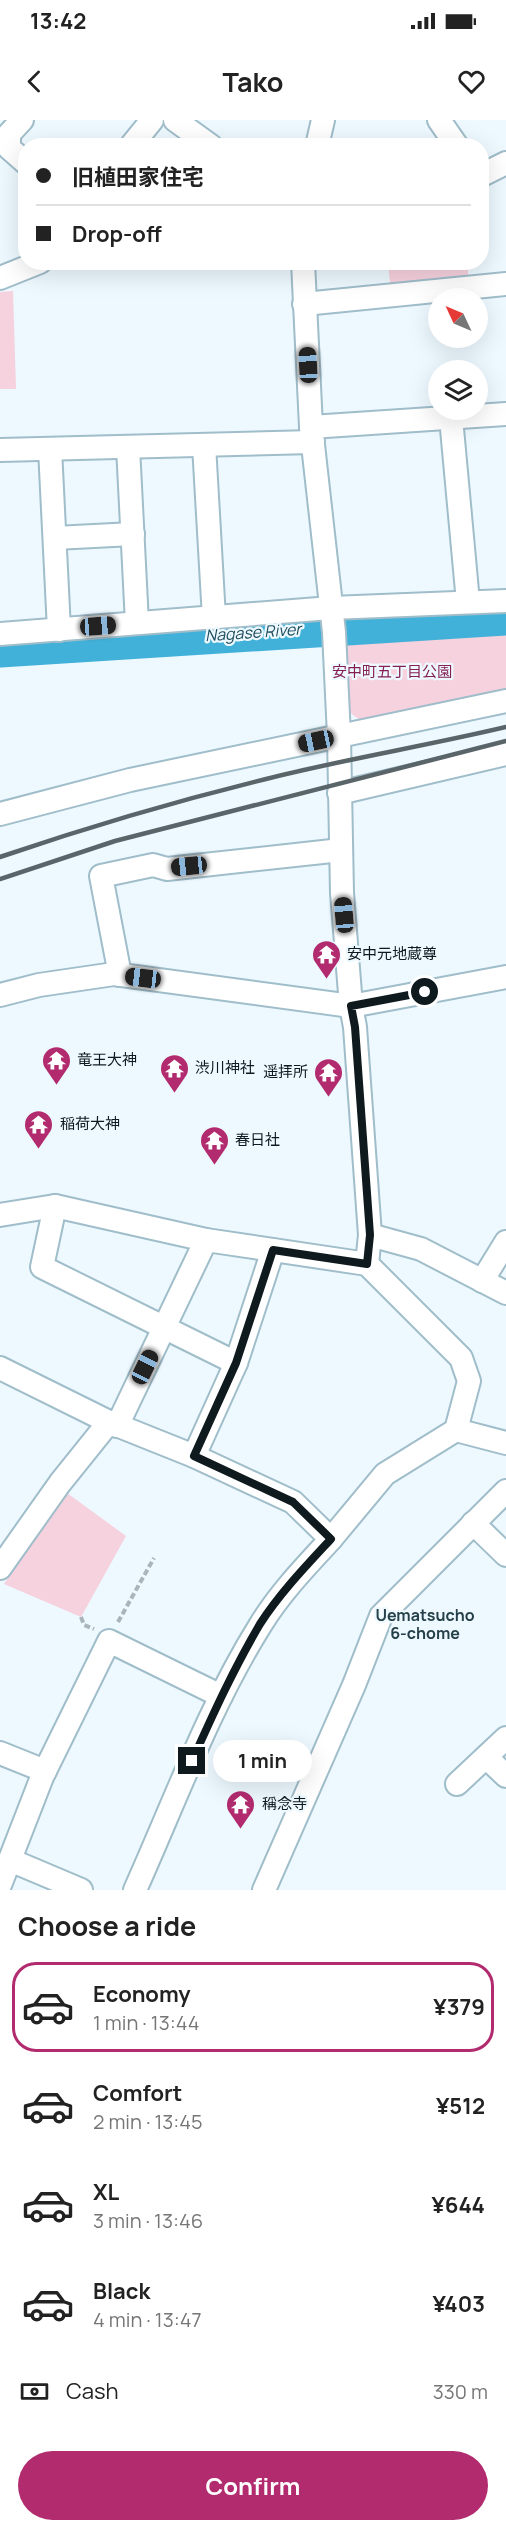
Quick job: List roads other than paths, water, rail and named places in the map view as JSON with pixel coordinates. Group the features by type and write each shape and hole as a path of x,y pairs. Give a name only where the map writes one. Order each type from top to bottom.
{"street":[{"path":"18,156 9,148 9,134 22,120"},
{"path":"137,138 152,120"},
{"path":"175,120 200,138"},
{"path":"319,138 323,120"},
{"path":"439,120 451,138"},
{"path":"489,172 506,163"},
{"path":"1,277 19,270"},
{"path":"303,270 312,435 332,620 339,736 342,893 351,1006 355,1027 370,1235 367,1264"},
{"path":"304,304 506,284"},
{"path":"488,415 506,414"},
{"path":"0,450 204,445 435,420"},
{"path":"451,420 468,602"},
{"path":"204,445 214,618"},
{"path":"128,447 137,623"},
{"path":"50,449 59,630"},
{"path":"55,538 133,534"},
{"path":"0,634 214,618 332,620 468,602 506,600"},
{"path":"0,814 130,780 506,701"},
{"path":"339,793 506,754"},
{"path":"120,975 101,876 153,865 167,869 341,850"},
{"path":"0,995 39,985 120,975 351,1006 506,977"},
{"path":"0,1215 55,1206 206,1240 367,1264 461,1358 469,1381 456,1430 385,1474 288,1586 261,1623 221,1696 135,1890"},
{"path":"55,1206 42,1267 236,1363"},
{"path":"370,1235 421,1249 506,1293"},
{"path":"0,1568 60,1483 113,1424 206,1240"},
{"path":"482,1281 506,1242"},
{"path":"194,1456 236,1363 273,1250"},
{"path":"0,1368 113,1424 194,1456 293,1502 331,1539"},
{"path":"456,1430 506,1443"},
{"path":"264,1890 354,1685 381,1616 506,1491"},
{"path":"473,1523 506,1555"},
{"path":"0,1885 45,1771 109,1641 221,1696"},
{"path":"458,1784 506,1738"},
{"path":"0,1753 45,1771"},
{"path":"486,1757 506,1776"},
{"path":"10,1860 81,1890"}],"waterway":[{"name":"Nagase River","path":"0,648 506,616"}],"railway":[{"path":"0,857 132,815 232,787 506,727"},
{"path":"0,879 115,841 506,741"}],"place":[{"name":"安中元地蔵尊","path":"326,980"},
{"name":"竜王大神","path":"56,1086"},
{"name":"渋川神社","path":"174,1094"},
{"name":"遥拝所","path":"329,1098"},
{"name":"稲荷大神","path":"39,1150"},
{"name":"春日社","path":"214,1166"},
{"name":"稱念寺","path":"241,1830"}],"district":[{"name":"Uematsucho 6-chome","path":"425,1624"}],"park label":[{"name":"安中町五丁目公園","path":"392,672"}]}
